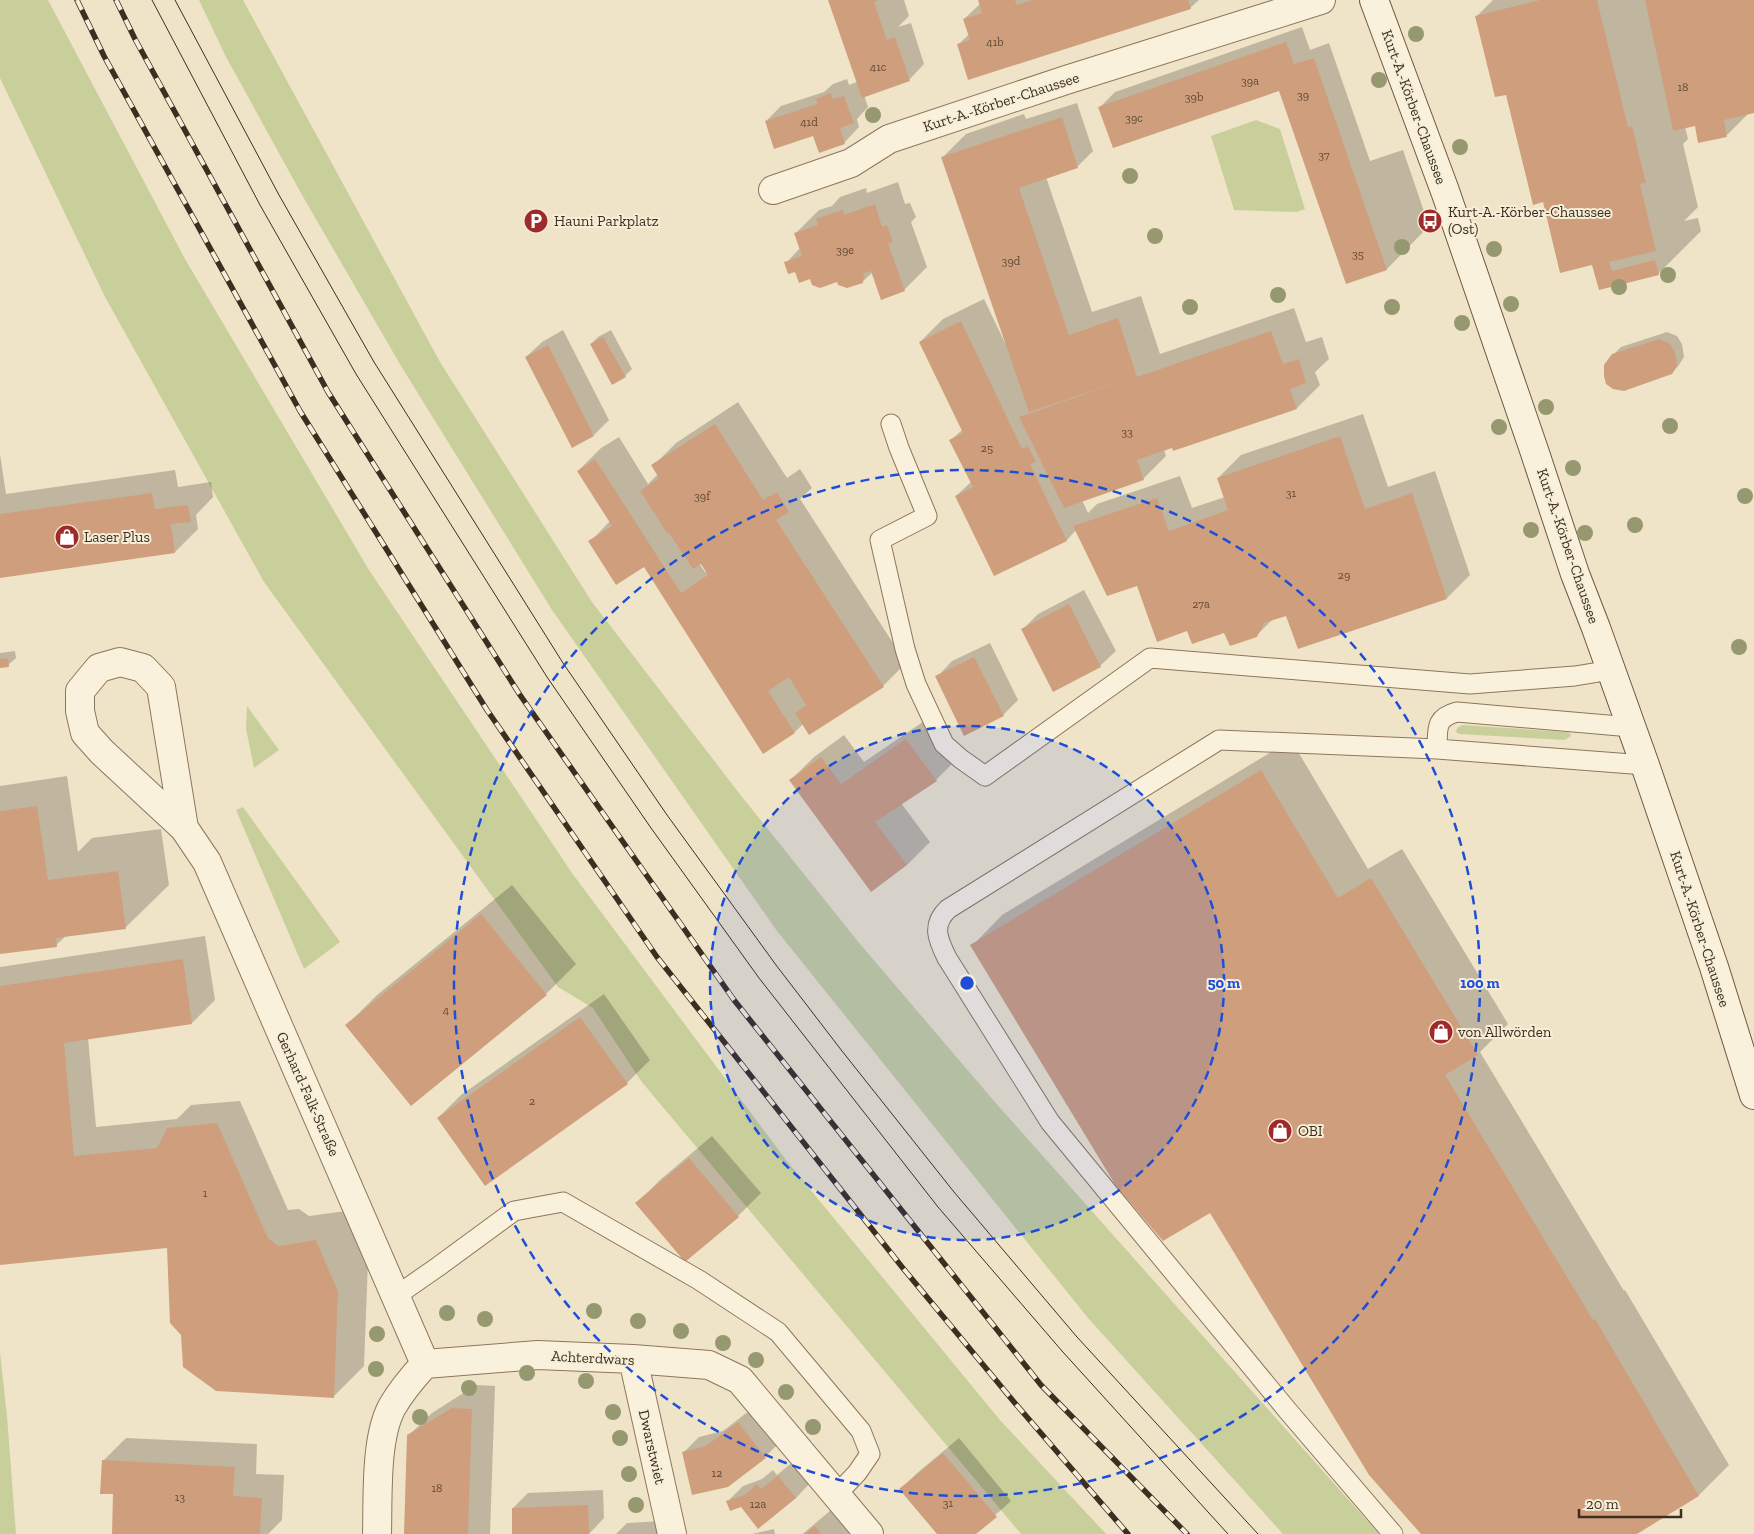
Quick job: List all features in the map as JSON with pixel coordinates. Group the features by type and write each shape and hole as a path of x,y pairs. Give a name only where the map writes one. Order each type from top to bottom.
{"street":[{"name":"Kurt-A.-Körber-Chaussee","path":"772,190 851,163 889,140 1057,83 1321,0"},
{"name":"Kurt-A.-Körber-Chaussee","path":"1374,0 1445,191 1575,574 1632,727 1714,967 1754,1095"},
{"name":"Gerhard-Falk-Straße","path":"184,828 161,687 143,668 120,662 99,668 80,691 80,711 84,733 184,828 207,862 425,1364"},
{"name":"Achterdwars","path":"425,1364 538,1355 633,1359 709,1365 740,1380 869,1534"},
{"name":"Dwarstwiet","path":"633,1359 672,1534"},
{"path":"377,1534 381,1438 391,1408 403,1390 425,1364"}],"lane":[{"path":"891,424 898,448 927,516 880,540 905,649 916,684 944,744 960,759 985,776 1150,658 1470,684 1575,676 1611,670"},
{"path":"1437,749 1438,725 1448,715 1457,712 1632,727"},
{"path":"1393,1534 1288,1411 1050,1122 947,958 938,934 941,916 948,909 1219,740 1437,749 1645,765"},
{"path":"396,1296 514,1211 562,1202 700,1280 778,1332 861,1431 870,1454 857,1473 836,1494"}],"green space":[{"path":"0,0 48,0 185,259 369,570 572,873 786,1160 1000,1420 1106,1534 1021,1534 641,1081 593,1008 558,987 264,582 105,297 0,78"},
{"path":"199,0 243,0 440,362 592,602 739,793 860,944 994,1101 1379,1534 1283,1534 1088,1318 777,931 552,610 401,366 302,195 225,55"},
{"path":"1256,120 1280,129 1305,209 1297,212 1234,210 1211,136"},
{"path":"247,706 279,750 254,768 246,729"},
{"path":"1462,725 1567,732 1571,736 1565,740 1459,734 1456,732 1457,728"},
{"path":"243,807 340,942 304,969 236,810"},
{"path":"0,1352 7,1416 16,1534 0,1534"}],"building":[{"path":"828,0 879,0 874,2 887,40 895,37 910,81 862,98"},
{"path":"978,0 1015,0 1017,5 1032,0 1188,0 1191,9 968,80 957,44 970,40 963,19 982,13"},
{"path":"1540,0 1597,0 1628,127 1632,126 1646,183 1640,184 1656,251 1609,262 1612,271 1655,260 1659,275 1599,290 1592,265 1560,273 1543,202 1533,205 1506,95 1495,97 1475,16"},
{"path":"1645,0 1754,0 1754,113 1724,120 1727,137 1698,143 1695,126 1673,131"},
{"path":"1286,42 1294,64 1314,58 1387,270 1346,284 1279,91 1113,148 1098,107"},
{"path":"831,93 833,99 844,96 854,123 840,128 845,144 819,153 813,136 774,149 765,121 817,104 816,99"},
{"path":"1062,117 1078,168 1019,188 1069,335 1118,318 1137,377 1271,331 1283,364 1299,359 1306,383 1290,389 1297,409 1173,451 1172,448 1137,460 1144,480 1064,508 1019,417 1128,379 1029,412 941,157"},
{"path":"875,204 882,227 887,225 893,242 888,243 905,291 881,300 871,271 864,273 863,283 847,288 838,285 837,282 820,288 812,285 810,279 799,283 795,272 788,274 784,262 802,256 794,233 818,225 816,219 843,210 844,215"},
{"path":"961,321 1022,449 1028,446 1036,462 1030,464 1067,541 994,576 955,496 973,487 949,440 963,433 919,342"},
{"path":"603,337 626,377 612,385 590,344"},
{"path":"1659,339 1669,343 1675,352 1677,366 1672,374 1624,391 1613,389 1606,384 1604,365 1612,354"},
{"path":"548,345 594,436 572,448 525,357"},
{"path":"715,424 763,500 777,492 789,512 776,520 884,687 809,735 795,713 806,705 789,677 768,691 795,733 763,754 644,567 616,585 588,541 612,526 577,471 595,459 681,593 708,575 701,564 693,569 640,491 659,478 651,465"},
{"path":"1340,436 1365,509 1412,493 1447,599 1298,649 1286,616 1264,623 1257,637 1230,646 1224,633 1192,644 1187,631 1157,642 1137,586 1107,596 1073,526 1157,498 1169,531 1228,510 1217,478"},
{"path":"152,493 155,509 188,505 191,522 171,524 175,553 0,578 0,514"},
{"path":"1069,604 1101,667 1053,692 1021,629"},
{"path":"974,657 1004,716 964,736 935,676"},
{"path":"8,658 9,667 0,668 0,659"},
{"path":"906,739 937,781 875,822 907,865 871,892 789,780 821,757 841,784"},
{"name":"OBI","path":"1261,770 1338,898 1371,878 1478,1055 1445,1075 1593,1320 1595,1319 1699,1496 1637,1534 1421,1534 1369,1475 1210,1213 1163,1241 1116,1186 970,945"},
{"path":"37,806 48,880 118,871 126,929 56,938 57,947 0,954 0,811"},
{"path":"481,914 547,995 411,1106 345,1025"},
{"path":"183,959 192,1024 64,1043 74,1156 157,1148 167,1128 217,1123 268,1238 278,1246 316,1240 338,1292 334,1398 216,1391 183,1367 181,1335 170,1323 167,1248 0,1265 0,986"},
{"path":"580,1017 628,1084 485,1186 437,1118"},
{"path":"689,1158 739,1217 685,1262 635,1203"},
{"path":"452,1408 472,1409 468,1534 404,1534 407,1435"},
{"path":"738,1422 766,1458 728,1487 692,1495 682,1452 706,1446"},
{"path":"943,1453 997,1517 976,1534 937,1534 899,1489"},
{"path":"102,1460 235,1467 233,1496 262,1498 260,1534 112,1534 113,1494 100,1494"},
{"path":"778,1476 796,1498 758,1529 741,1507 730,1511 726,1501 746,1494 757,1484 761,1489"},
{"path":"588,1505 589,1534 512,1534 512,1508"},
{"path":"815,1526 821,1534 805,1534"}],"tram line":[{"path":"152,0 260,205 356,374 547,677 651,828 759,978 938,1207 1062,1351 1228,1534"},
{"path":"175,0 279,195 374,362 563,663 667,815 776,965 954,1192 1077,1337 1258,1534"}],"railway":[{"path":"77,0 104,56 300,411 487,710 657,957 902,1267 1014,1402 1128,1534"},
{"path":"116,0 135,39 328,392 520,695 734,1000 1041,1385 1187,1534"}],"place":[{"name":"Hauni Parkplatz","path":"536,221"},
{"name":"Kurt-A.-Körber-Chaussee (Ost)","path":"1430,221"},
{"name":"Laser Plus","path":"67,537"},
{"name":"von Allwörden","path":"1441,1032"},
{"name":"OBI","path":"1280,1131"}]}
